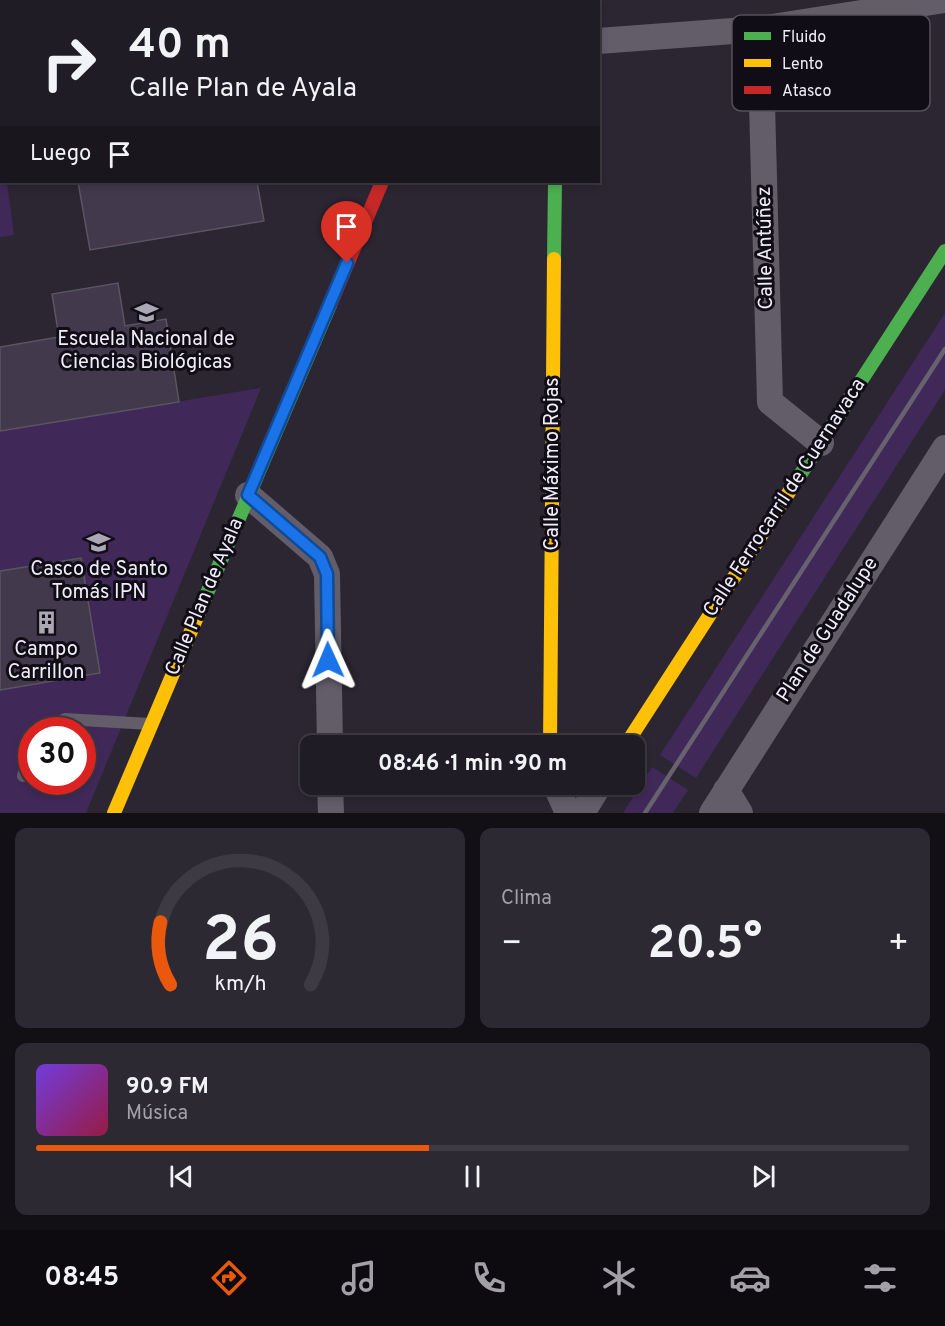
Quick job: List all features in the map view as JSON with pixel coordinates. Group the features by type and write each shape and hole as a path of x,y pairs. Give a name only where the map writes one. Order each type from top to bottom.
{"street":[{"path":"849,15 944,0"},
{"path":"600,41 732,31"},
{"name":"Calle Antúñez","path":"762,111 770,402 821,443"},
{"name":"Calle Plan de Ayala","path":"114,813 382,183"},
{"name":"Calle Máximo Rojas","path":"550,735 555,183"},
{"name":"Calle Ferrocarril de Cuernavaca","path":"632,735 945,251"},
{"name":"Plan de Guadalupe","path":"712,813 945,450"},
{"path":"248,495 320,557 327,574 330,735"},
{"path":"726,790 740,813"},
{"path":"330,795 331,813"},
{"path":"560,795 568,813"},
{"path":"582,813 593,795"}],"lane":[{"path":"96,721 151,724"}],"shaded area":[{"path":"0,183 7,183 14,235 0,237"},
{"path":"945,313 945,390 696,778 660,755"},
{"path":"261,388 96,789 96,717 18,717 18,795 93,795 86,813 0,813 0,431"},
{"path":"652,767 688,790 673,813 623,813 634,795 645,795 645,778"}],"building":[{"path":"78,183 257,183 264,221 90,250"},
{"path":"118,283 125,326 166,319 179,402 0,431 0,347 59,337 52,294"},
{"name":"Campo Carrillon","path":"81,558 100,673 0,690 0,571"}],"railway":[{"path":"645,813 945,349"}],"traffic: fast":[{"path":"554,259 555,183"},
{"path":"791,489 945,251"},
{"path":"205,598 330,305"}],"traffic: slow":[{"path":"550,735 554,259"},
{"path":"632,735 791,489"},
{"path":"114,813 205,598"}],"traffic: jam":[{"path":"330,305 382,183"}],"place":[{"name":"Escuela Nacional de Ciencias Biológicas","path":"146,312"},
{"name":"Casco de Santo Tomás IPN","path":"99,543"},
{"name":"Campo Carrillon","path":"46,622"}],"route":[{"path":"328,660 327,574 320,557 248,495 347,263"}]}
